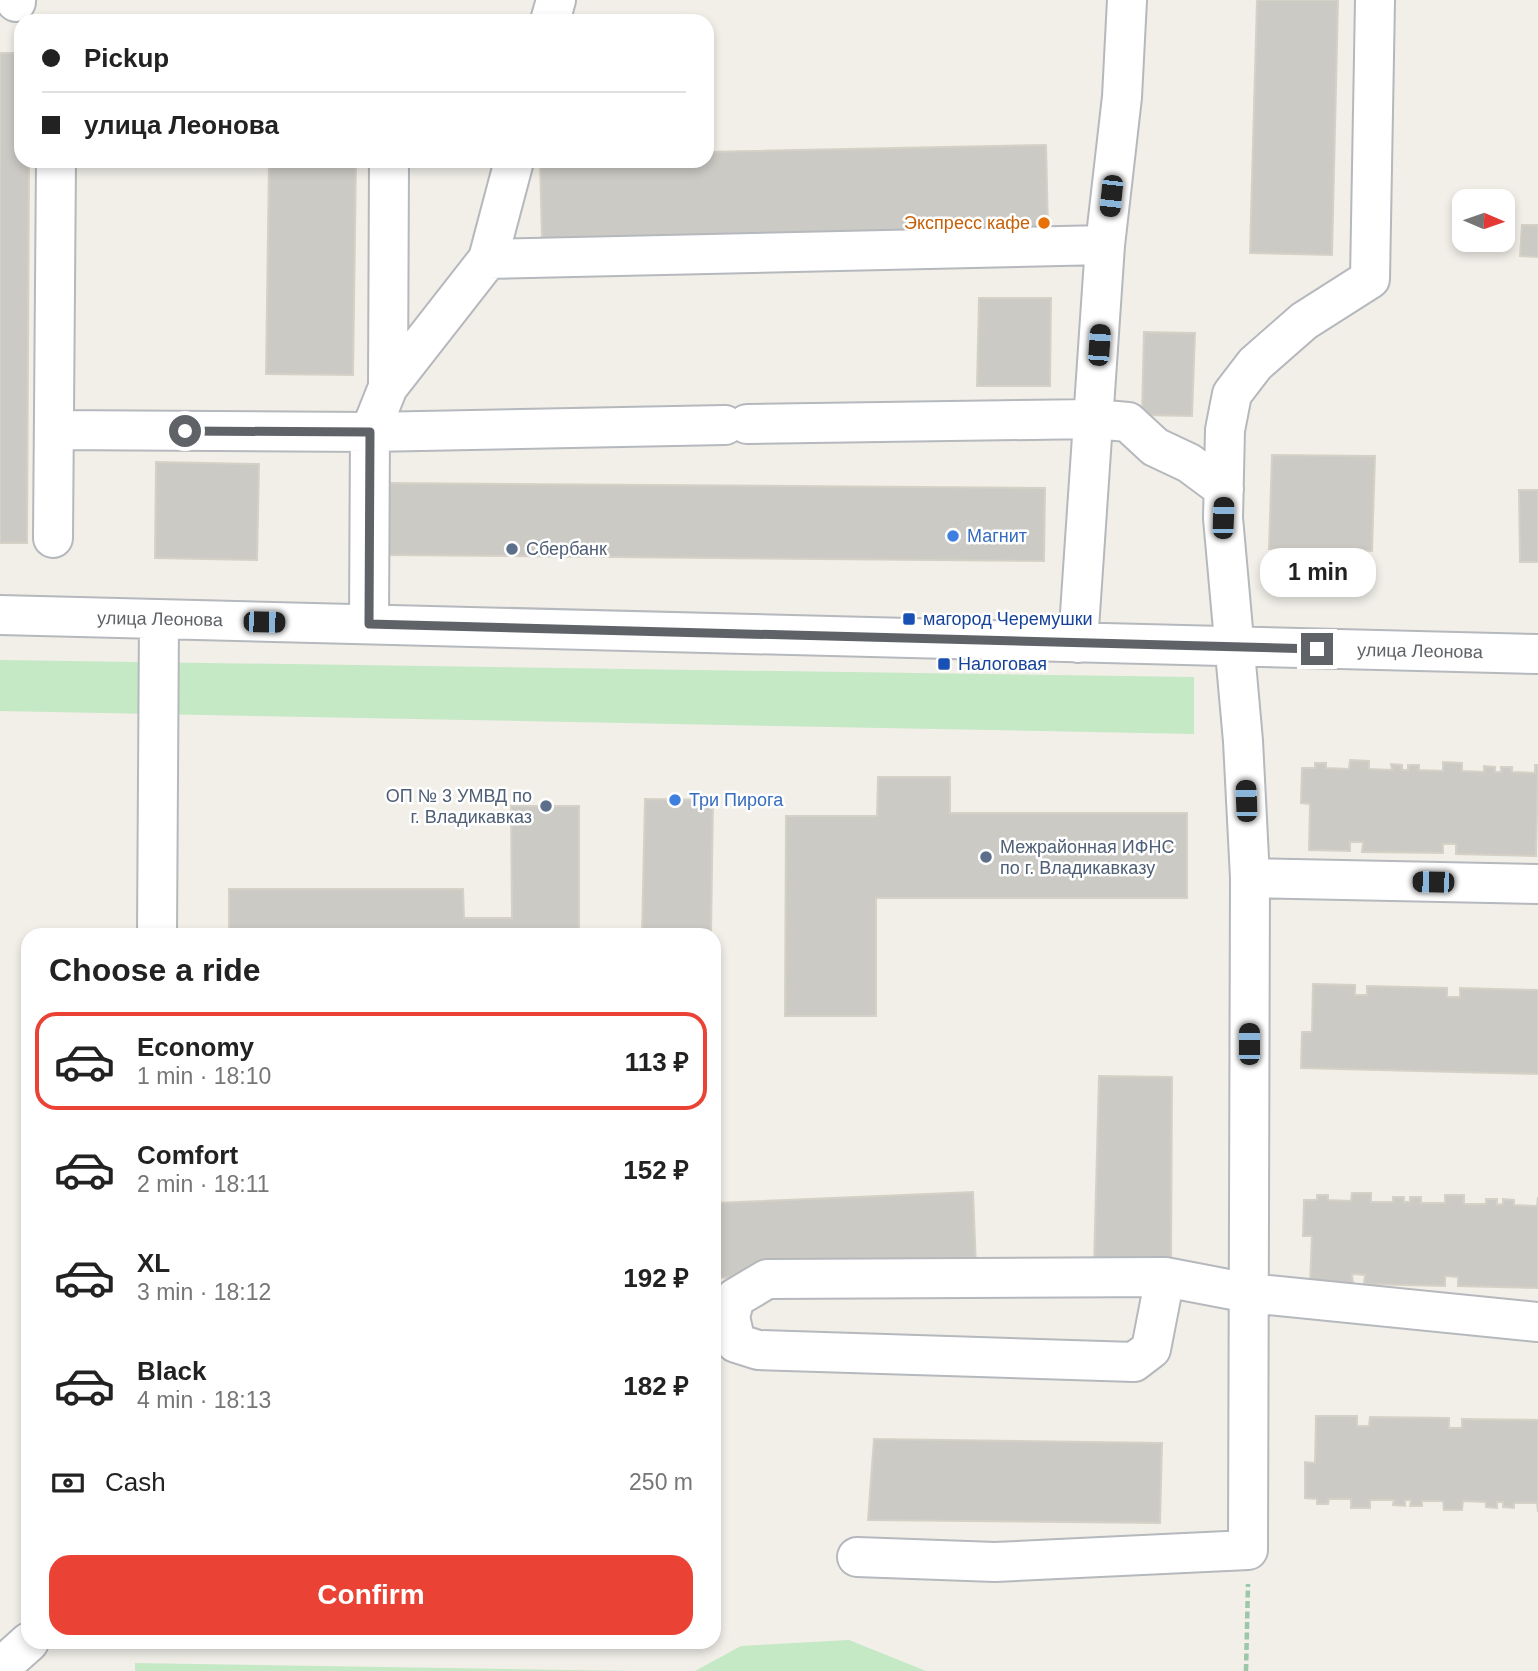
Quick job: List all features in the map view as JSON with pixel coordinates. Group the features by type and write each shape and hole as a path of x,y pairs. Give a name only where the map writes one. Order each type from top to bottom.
{"street":[{"path":"1079,643 1105,245 1122,97 1127,0"},
{"path":"857,1557 995,1562 1248,1550 1250,878 1243,741 1225,543 1225,430 1233,394 1255,364 1304,321 1370,279 1375,0"},
{"path":"53,538 56,168"},
{"path":"388,387 389,168"},
{"path":"369,624 370,432 388,387 488,259 512,168"},
{"path":"488,259 1105,245"},
{"path":"54,430 370,432 1094,419 1128,422 1155,447 1189,463 1224,489"},
{"name":"улица Леонова","path":"0,615 1538,654"},
{"path":"157,928 159,619"},
{"path":"1250,878 1538,884"},
{"path":"1165,1277 1151,1349 1134,1362 758,1350 736,1343 730,1317 734,1298 767,1279 1165,1277 1248,1293 1538,1322"},
{"path":"0,1668 21,1649"}],"path":[{"path":"1246,1671 1248,1550"}],"green space":[{"path":"0,660 1194,677 1194,734 0,711"},
{"path":"849,1640 926,1671 695,1671 741,1646"},
{"path":"135,1663 632,1671 135,1671"}],"building":[{"path":"1257,0 1338,0 1332,255 1250,253"},
{"path":"0,53 14,53 14,168 29,168 27,543 0,543"},
{"path":"1046,145 1048,229 542,239 540,168 714,168 714,152"},
{"path":"269,168 356,168 353,375 266,374"},
{"path":"1522,225 1538,225 1538,257 1520,256"},
{"path":"979,298 1051,298 1050,386 977,386"},
{"path":"1144,332 1195,333 1192,416 1142,415"},
{"path":"1272,455 1375,456 1372,551 1269,549"},
{"path":"156,462 259,464 257,560 155,558"},
{"path":"388,483 1045,488 1044,561 388,555"},
{"path":"1519,490 1538,490 1538,562 1520,562"},
{"path":"1350,760 1369,761 1369,769 1392,770 1391,764 1402,765 1402,770 1408,770 1408,765 1419,765 1419,770 1443,771 1443,762 1462,763 1462,771 1484,772 1484,766 1495,767 1495,772 1501,772 1501,767 1512,767 1512,772 1535,773 1535,765 1538,765 1536,856 1456,854 1456,844 1443,844 1443,853 1362,852 1363,842 1350,842 1350,851 1309,850 1310,804 1301,803 1302,768 1315,768 1315,763 1326,763 1326,768 1349,769"},
{"name":"Межрайонная ИФНС по г. Владикавказу","path":"878,777 950,777 950,813 1187,813 1187,898 876,898 876,1016 785,1016 786,816 877,816"},
{"path":"645,799 713,800 711,928 642,928"},
{"path":"511,806 579,806 579,928 229,928 229,889 463,889 464,918 512,918"},
{"path":"1313,984 1355,985 1355,995 1367,995 1367,986 1447,988 1447,997 1460,997 1460,988 1538,990 1538,1074 1301,1068 1302,1032 1312,1032"},
{"path":"1099,1076 1172,1077 1171,1265 1094,1266"},
{"path":"973,1192 976,1267 721,1278 721,1203"},
{"path":"1352,1193 1371,1193 1371,1202 1393,1202 1393,1197 1404,1197 1404,1202 1410,1202 1410,1197 1421,1197 1421,1203 1445,1203 1445,1195 1464,1195 1464,1204 1486,1204 1486,1199 1497,1199 1497,1205 1503,1204 1503,1199 1514,1200 1514,1205 1537,1206 1538,1197 1538,1288 1458,1286 1458,1277 1445,1276 1445,1286 1364,1284 1365,1275 1352,1274 1353,1284 1310,1283 1312,1236 1303,1236 1304,1200 1317,1200 1317,1195 1328,1195 1328,1200 1351,1201"},
{"path":"1316,1416 1357,1416 1357,1426 1369,1426 1370,1417 1449,1418 1449,1428 1462,1428 1462,1419 1538,1420 1538,1512 1537,1503 1514,1503 1514,1508 1503,1507 1503,1502 1497,1502 1497,1508 1486,1507 1486,1502 1463,1501 1462,1510 1444,1510 1443,1501 1422,1501 1422,1506 1410,1506 1411,1500 1405,1500 1405,1506 1393,1505 1394,1500 1370,1500 1370,1508 1351,1508 1351,1499 1329,1499 1328,1504 1317,1504 1317,1499 1305,1498 1305,1462 1315,1463"},
{"path":"874,1439 1162,1443 1160,1523 868,1520"}],"place":[{"name":"Экспресс кафе","path":"1044,223"},
{"name":"Магнит","path":"953,536"},
{"name":"Сбербанк","path":"512,549"},
{"name":"магород Черемушки","path":"909,619"},
{"name":"Налоговая","path":"944,664"},
{"name":"Три Пирога","path":"675,800"},
{"name":"ОП № 3 УМВД по г. Владикавказ","path":"546,806"},
{"name":"Межрайонная ИФНС по г. Владикавказу","path":"986,857"}],"route":[{"path":"185,431 370,432 369,624 1317,649"}]}
